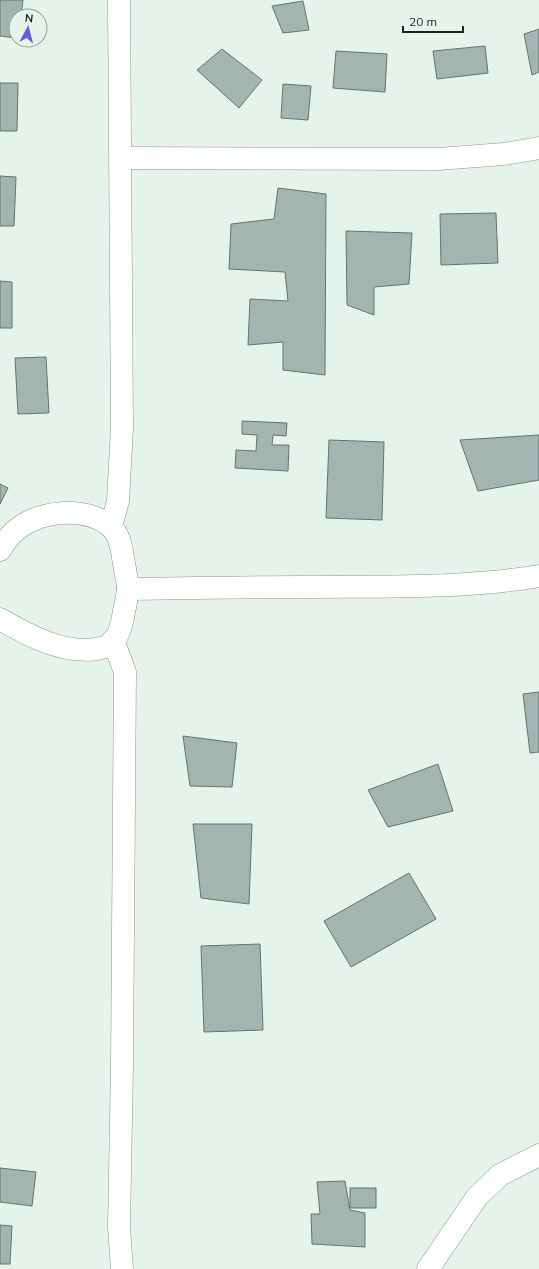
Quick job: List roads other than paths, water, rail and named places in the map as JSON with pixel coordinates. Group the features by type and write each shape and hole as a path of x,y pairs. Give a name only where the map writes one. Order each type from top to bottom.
{"street":[{"path":"111,527 118,501 122,428 120,0"},
{"path":"121,158 438,159 504,154 539,148"},
{"path":"0,550 13,533 29,521 51,514 73,513 95,517 111,527 120,541 128,589 122,628 114,640 106,647 84,650 63,648 33,636 0,619"},
{"path":"128,589 405,587 465,585 539,576"},
{"path":"114,640 125,672 122,1065 119,1227 122,1269"},
{"path":"428,1269 477,1197 500,1175 539,1155"}]}
